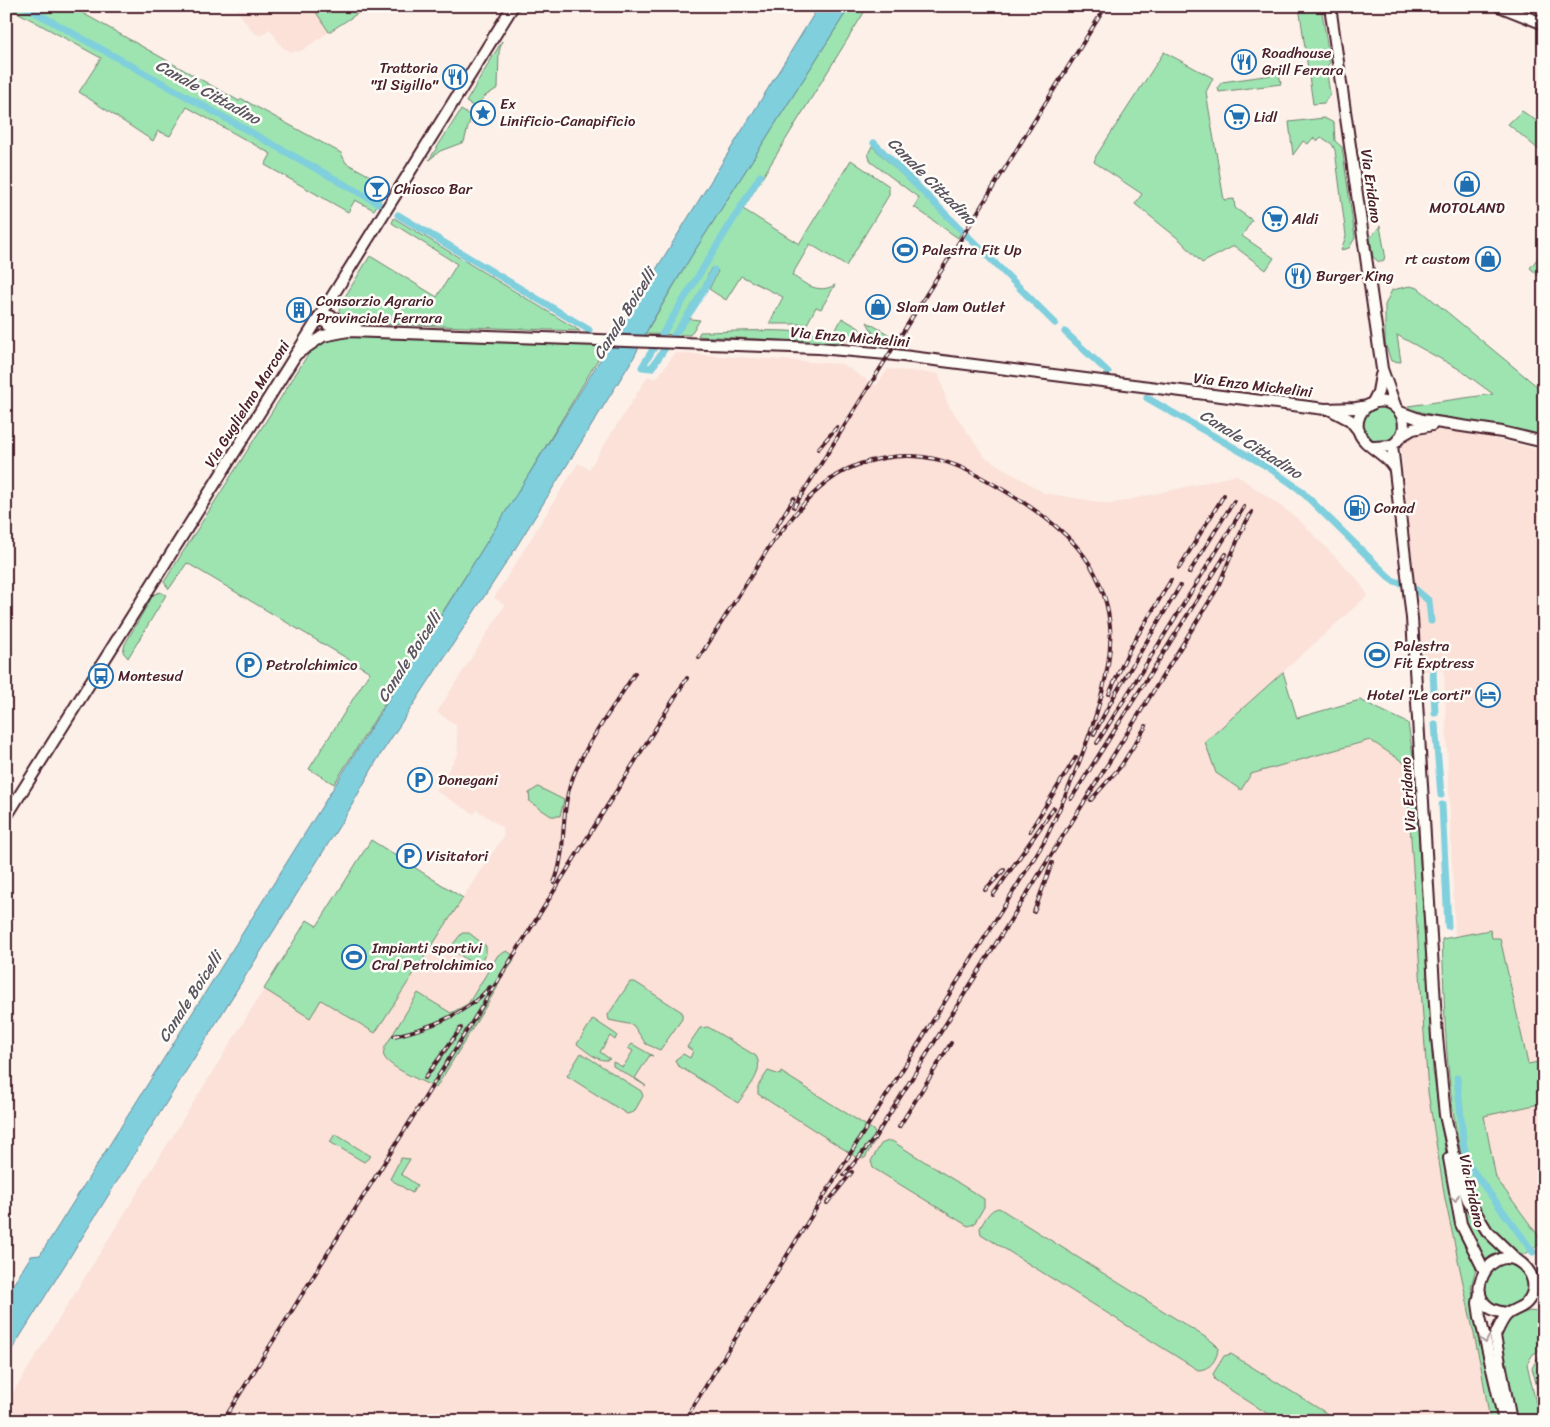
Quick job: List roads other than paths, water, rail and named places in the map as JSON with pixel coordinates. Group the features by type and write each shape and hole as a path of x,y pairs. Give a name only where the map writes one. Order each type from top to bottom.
{"main road":[{"name":"Via Guglielmo Marconi","path":"6,817 513,6"},
{"name":"Via Eridano","path":"1330,6 1382,369 1404,425 1401,436"},
{"path":"1499,6 1544,24"},
{"path":"335,318 331,306 336,290"},
{"path":"320,316 328,324 342,331"},
{"name":"Via Enzo Michelini","path":"320,316 335,318 347,325 370,331"},
{"name":"Via Enzo Michelini","path":"295,355 316,339 342,331 780,346 887,354 1325,409 1356,408 1370,405"},
{"name":"Via Eridano","path":"1359,431 1360,416 1370,405 1380,387 1382,369"},
{"path":"1370,405 1383,402 1398,410 1443,424 1494,431 1544,442"},
{"name":"Via Enzo Michelini","path":"1325,409 1350,420 1359,431"},
{"path":"1374,447 1383,448 1392,445 1401,436 1418,427 1443,424"},
{"path":"1359,431 1364,440 1386,456 1396,471"},
{"name":"Via Eridano","path":"1392,445 1412,618 1437,1037 1450,1164 1460,1217 1466,1235 1484,1270"},
{"name":"Via Eridano","path":"1445,1115 1459,1176 1468,1200 1487,1231 1529,1272 1533,1286 1528,1302 1522,1308 1509,1313 1497,1330 1496,1345 1511,1421"},
{"path":"1504,1421 1480,1317 1478,1303 1480,1277 1484,1270 1499,1260 1518,1262"},
{"path":"1480,1293 1483,1300 1494,1310 1509,1313"}],"water":[{"path":"819,6 850,6 692,255 651,323 634,357 510,557 377,760 348,812 6,1359 6,1296 31,1256 40,1255 431,632"}],"waterway":[{"name":"Canale Cittadino","path":"24,6 378,203"},
{"name":"Canale Cittadino","path":"874,143 1055,323"},
{"path":"714,270 694,306 655,363 651,368 642,367 760,176"},
{"path":"398,215 589,330"},
{"name":"Canale Cittadino","path":"1065,332 1108,372"},
{"name":"Canale Cittadino","path":"1147,398 1268,467 1299,489 1392,580 1400,583"},
{"path":"1416,590 1429,601 1431,621"},
{"path":"1433,670 1435,713"},
{"path":"1435,724 1441,795"},
{"path":"1442,805 1448,926"},
{"path":"1457,1078 1464,1147 1470,1167 1533,1252"}],"railway":[{"path":"794,507 1106,6"},
{"path":"818,449 837,427"},
{"path":"684,1421 1044,842 1089,736 1106,678 1110,651 1110,626 1106,603 1099,582 1077,547 1047,519 1010,494 974,473 939,460 902,456 882,458 845,470 832,478 809,498 769,547"},
{"path":"1179,568 1224,495"},
{"path":"773,532 794,498"},
{"path":"1189,573 1234,501"},
{"path":"1097,743 1244,507"},
{"path":"1242,529 1252,512"},
{"path":"844,1175 874,1139 1217,589 1244,525"},
{"path":"699,658 773,541"},
{"path":"1071,799 1226,554"},
{"path":"1109,694 1130,648 1171,580"},
{"path":"1094,734 1114,696 1180,586"},
{"path":"554,883 562,850 566,804 573,778 597,731 635,673"},
{"path":"223,1421 687,678"},
{"path":"1091,800 1121,766 1146,726"},
{"path":"1030,831 1076,757"},
{"path":"993,895 1054,808"},
{"path":"1034,912 1052,863"},
{"path":"985,890 1004,870"},
{"path":"394,1036 420,1029 458,1013 490,987"},
{"path":"425,1078 461,1028"},
{"path":"899,1127 951,1043"},
{"path":"827,1203 852,1172"}],"place":[{"name":"Roadhouse Grill Ferrara","path":"1244,62"},
{"name":"Trattoria \"Il Sigillo\"","path":"455,77"},
{"name":"Ex Linificio-Canapificio","path":"483,113"},
{"name":"Lidl","path":"1237,117"},
{"name":"MOTOLAND","path":"1467,184"},
{"name":"Chiosco Bar","path":"377,189"},
{"name":"Aldi","path":"1275,219"},
{"name":"Palestra Fit Up","path":"905,250"},
{"name":"rt custom","path":"1488,259"},
{"name":"Burger King","path":"1298,276"},
{"name":"Slam Jam Outlet","path":"878,307"},
{"name":"Consorzio Agrario Provinciale Ferrara","path":"299,310"},
{"name":"Conad","path":"1357,508"},
{"name":"Palestra Fit Exptress","path":"1377,655"},
{"name":"Petrolchimico","path":"249,665"},
{"name":"Montesud","path":"101,676"},
{"name":"Hotel \"Le corti\"","path":"1488,695"},
{"name":"Donegani","path":"420,780"},
{"name":"Visitatori","path":"409,856"},
{"name":"Impianti sportivi Cral Petrolchimico","path":"354,957"}],"water label":[{"name":"Canale Boicelli","path":"624,314"},
{"name":"Canale Boicelli","path":"409,657"},
{"name":"Canale Boicelli","path":"190,997"}]}
